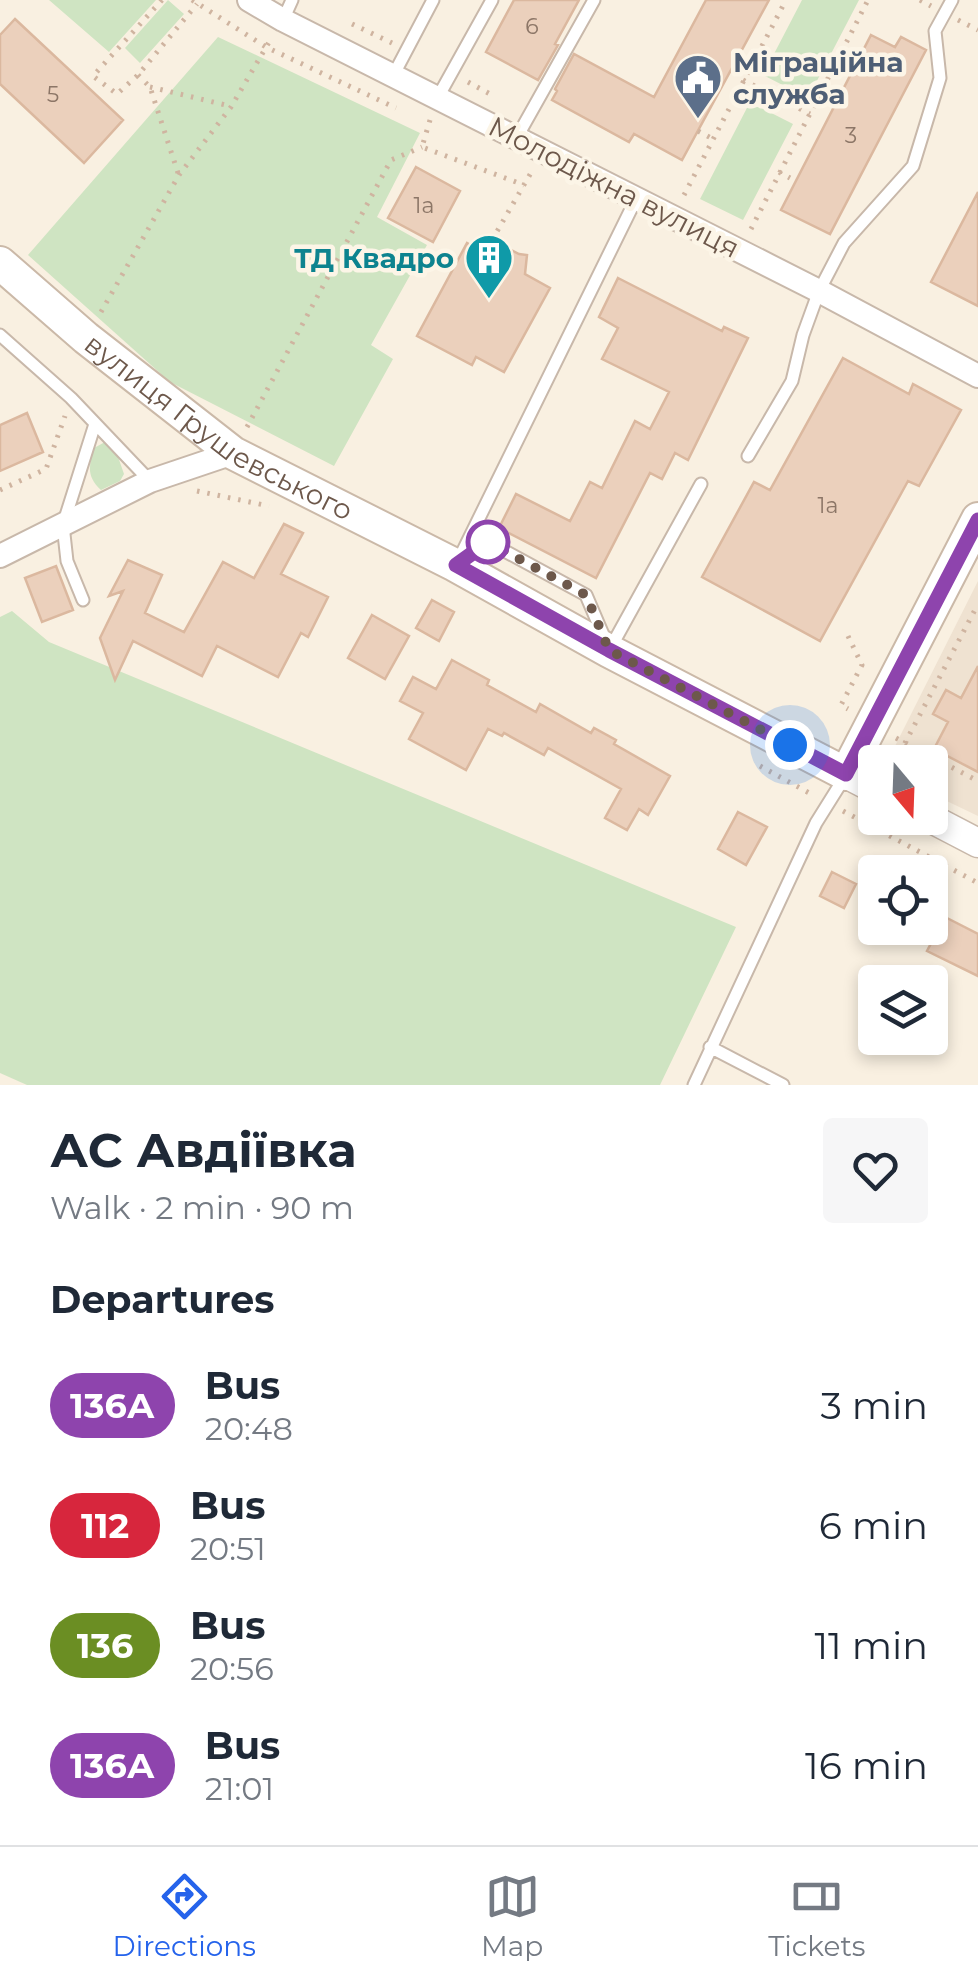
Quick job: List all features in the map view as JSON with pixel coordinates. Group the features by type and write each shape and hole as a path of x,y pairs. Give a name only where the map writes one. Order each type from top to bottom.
{"main road":[{"name":"вулиця Грушевського","path":"0,263 86,338 233,454 456,565 858,781"},
{"path":"877,745 978,520"}],"street":[{"name":"Молодіжна вулиця","path":"249,0 287,10 394,74 978,376"},
{"path":"0,556 150,481 233,454"},
{"path":"948,827 978,842"}],"lane":[{"path":"394,74 433,0"},
{"path":"438,97 492,0"},
{"path":"517,138 594,0"},
{"path":"748,456 792,380 819,291 844,243 913,166 940,78 935,31 952,0"},
{"path":"456,565 636,199"},
{"path":"0,336 72,398 150,481"},
{"path":"82,600 67,561 63,525 94,424"},
{"path":"609,650 701,484"},
{"path":"694,1085 816,823 858,784"},
{"path":"710,1047 783,1085"}],"path":[{"path":"162,0 93,76 116,94 138,76 194,2 266,47 410,114"},
{"path":"684,195 786,0"},
{"path":"750,229 868,0"},
{"path":"86,338 178,175 231,107 287,10"},
{"path":"840,55 856,64"},
{"path":"138,76 150,87 231,107"},
{"path":"744,80 810,114"},
{"path":"150,87 178,175"},
{"path":"422,147 438,97"},
{"path":"698,130 714,139"},
{"path":"233,454 391,160 422,147 524,185"},
{"path":"492,240 543,150"},
{"path":"780,172 790,178"},
{"path":"0,490 46,470 72,398"},
{"path":"904,745 978,604"}],"shaded area":[{"path":"978,581 978,816 948,802 948,745 896,745"}],"green space":[{"path":"49,0 156,0 109,52"},
{"path":"168,0 184,14 140,63 125,48"},
{"path":"802,0 859,0 808,98 763,75"},
{"path":"218,37 420,133 377,217 427,245 371,345 393,359 334,466 170,382 28,255"},
{"path":"750,102 793,124 743,220 700,199"},
{"path":"105,442 116,451 124,474 120,481 101,490 93,480 90,466 94,448"},
{"path":"12,611 49,642 736,927 660,1085 27,1085 0,1073 0,617"}],"building":[{"path":"514,0 579,0 538,80 486,52"},
{"path":"706,0 769,0 682,160 634,134 629,142 552,100 574,54 654,97"},
{"path":"15,19 123,120 84,163 0,84 0,35"},
{"path":"871,35 895,47 901,37 926,50 830,234 781,210"},
{"path":"416,167 460,191 433,242 388,218"},
{"path":"978,192 978,306 931,282"},
{"name":"ТД Квадро","path":"488,238 527,255 525,274 550,288 504,372 476,357 472,365 417,336 467,243 481,251"},
{"path":"618,278 722,331 724,327 748,338 688,460 675,453 662,479 650,473 596,578 499,528 516,494 570,521 590,482 602,488 635,421 650,429 669,392 602,359 618,328 599,317"},
{"path":"843,358 909,394 913,384 961,410 919,486 908,481 820,641 702,577 754,482 770,490"},
{"path":"27,413 43,452 0,471 0,425"},
{"path":"284,524 303,533 281,574 328,597 308,637 301,633 278,677 217,646 202,676 133,641 115,680 100,638 123,591 109,596 128,560 162,575 145,613 184,632 223,562 254,578"},
{"path":"56,566 73,610 42,622 25,578"},
{"path":"432,600 454,612 439,641 416,628"},
{"path":"372,615 409,636 385,679 348,658"},
{"path":"452,660 536,712 540,704 591,733 594,728 670,776 648,815 639,809 627,830 605,818 621,789 548,748 544,755 504,733 502,736 488,729 466,770 409,739 423,713 400,701 413,677 436,689"},
{"path":"978,666 978,772 948,756 948,745 936,745 948,722 933,714 946,690 961,698"},
{"path":"738,812 767,827 746,865 718,849"},
{"path":"832,872 856,884 844,908 820,896"},
{"path":"948,919 978,934 978,976 927,951 930,945 948,945"}],"bus line":[{"name":"136А","path":"488,542 456,565 846,774 978,520"}],"place":[{"name":"Міграційна служба","path":"698,120"},
{"name":"ТД Квадро","path":"489,300"}],"route":[{"path":"488,542 586,595 609,650 790,745"}]}
